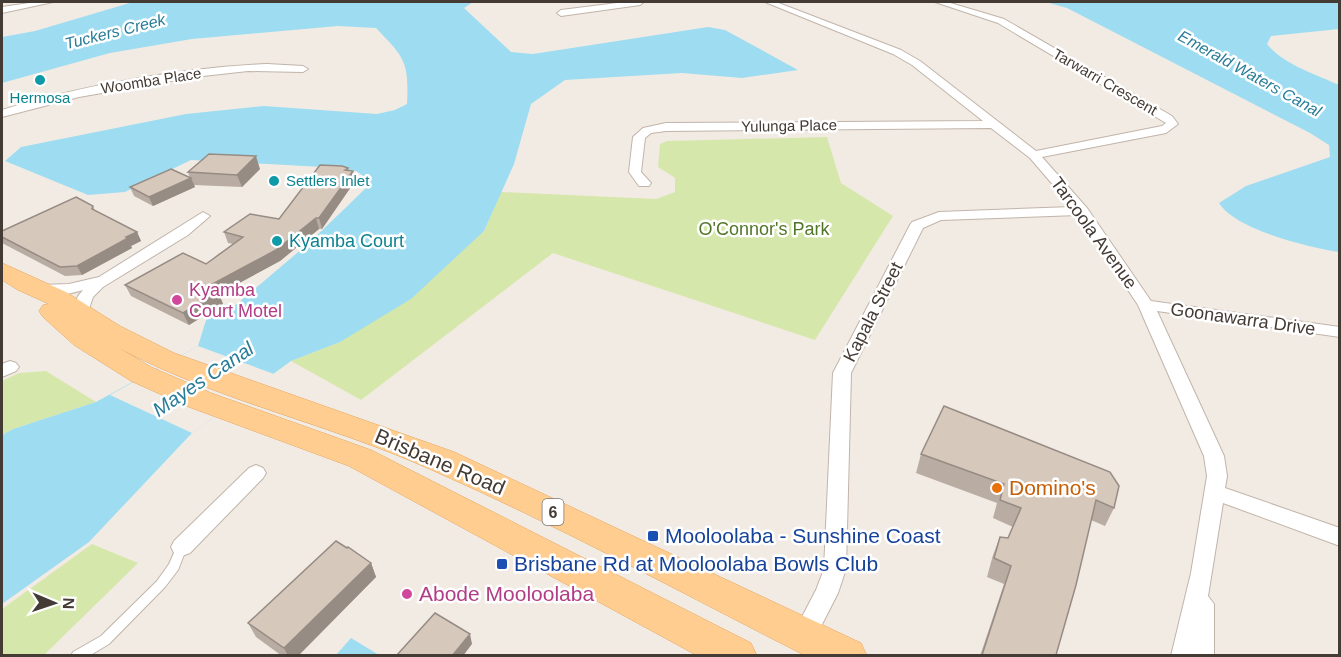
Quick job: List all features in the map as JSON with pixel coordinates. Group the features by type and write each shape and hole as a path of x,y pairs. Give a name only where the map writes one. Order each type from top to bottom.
{"main road":[{"name":"Brisbane Road","path":"2,270 57,297 80,314 136,347 152,367"},
{"name":"Brisbane Road","path":"34,287 70,329 91,345 237,401 360,458 737,656"},
{"name":"Brisbane Road","path":"237,401 371,433 443,461 847,656"}],"street":[{"path":"2,10 49,2"},
{"path":"561,13 640,2"},
{"name":"Tarcoola Avenue","path":"769,2 897,52 916,63 1034,155 1082,211 1146,305 1210,447 1217,476 1202,573 1183,656"},
{"name":"Tarwarri Crescent","path":"939,2 1001,21 1168,118 1172,124 1166,129 1034,155"},
{"name":"Woomba Place","path":"2,114 69,94 196,73 280,66 303,69"},
{"name":"Yulunga Place","path":"644,183 635,172 639,137 647,130 666,127 993,124"},
{"name":"Kapala Street","path":"805,634 827,593 835,568 842,373 917,225 939,216 1082,211"},
{"path":"80,314 86,296 103,280 183,232 203,216"},
{"path":"34,287 69,288 103,280"},
{"name":"Goonawarra Drive","path":"1146,305 1340,332"},
{"path":"182,547 256,473"},
{"path":"1215,492 1340,537"},
{"name":"Tarcoola Avenue","path":"1202,573 1202,656"}],"lane":[{"path":"77,656 105,640 161,584 174,567 182,547"}],"green space":[{"name":"O'Connor's Park","path":"827,137 841,183 893,216 815,340 553,253 361,400 291,361 340,342 484,231 501,192 656,199 675,192 675,178 658,167 660,144 667,141"},
{"path":"46,371 96,402 13,429 2,435 2,381 19,373"},
{"path":"92,544 138,563 44,655 2,655 2,609"}],"water":[{"path":"133,2 473,2 464,8 511,52 533,54 708,27 725,30 798,70 742,78 682,73 565,80 531,104 514,164 484,231 411,299 340,342 291,361 192,433 89,542 2,604 2,435 13,429 96,402 198,346 207,317 225,304 232,308 310,242 366,188 366,178 356,171 341,168 191,160 125,192 88,195 5,161 21,147 186,114 264,106 377,114 395,110 407,104 406,69 393,47 376,28 338,26 192,39 110,53 2,83 2,37 35,31"},
{"name":"Emerald Waters Canal","path":"1046,2 1339,2 1339,29 1271,36 1267,44 1282,58 1339,85 1339,252 1310,246 1256,229 1228,213 1219,203 1246,186 1330,157 1329,145 1310,133 1067,8"},
{"path":"351,638 379,655 336,655"}],"pier":[{"path":"198,346 274,374 192,433 110,395"}],"building":[{"path":"209,154 256,156 237,175 188,172"},
{"path":"320,165 342,166 348,168 345,170 353,171 319,218 276,250 207,287 218,292 183,313 125,285 183,253 206,264 243,237 224,232 250,214 279,219"},
{"path":"171,169 191,178 149,197 130,187"},
{"path":"76,197 93,206 92,209 137,232 77,266 60,267 2,237 2,231"},
{"path":"944,406 1110,472 1119,486 1114,508 1096,500 1057,656 982,655 1011,566 994,558 1000,537 1008,538 1021,508 1000,500 1004,484 921,454"},
{"path":"336,541 371,563 284,648 248,623"},
{"path":"435,613 470,634 452,656 396,656"}],"place":[{"name":"Hermosa","path":"40,80"},
{"name":"Settlers Inlet","path":"274,181"},
{"name":"Kyamba Court","path":"277,241"},
{"name":"Kyamba Court Motel","path":"177,300"},
{"name":"Domino's","path":"997,488"},
{"name":"Mooloolaba - Sunshine Coast","path":"653,536"},
{"name":"Brisbane Rd at Mooloolaba Bowls Club","path":"502,564"},
{"name":"Abode Mooloolaba","path":"407,594"}],"water label":[{"name":"Tuckers Creek","path":"115,31"},
{"name":"Mayes Canal","path":"203,379"}]}
